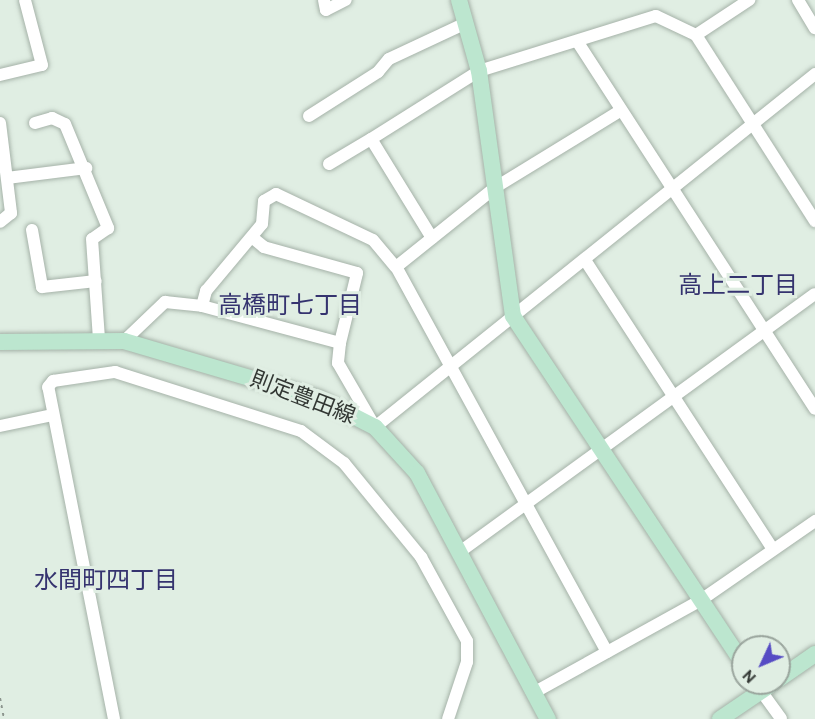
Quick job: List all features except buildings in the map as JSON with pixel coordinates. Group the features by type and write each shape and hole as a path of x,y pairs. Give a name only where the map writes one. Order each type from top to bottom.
{"street":[{"path":"0,75 42,65 25,0"},
{"path":"324,0 326,10 346,0"},
{"path":"459,0 479,71 513,316 731,646"},
{"path":"696,35 749,0"},
{"path":"798,0 815,28"},
{"path":"328,164 479,71 656,16 696,35 754,122 815,221"},
{"path":"309,116 378,72 389,59 466,23"},
{"path":"576,41 815,409"},
{"path":"253,238 264,247 357,273 340,343 338,363 375,427 815,74"},
{"path":"396,267 496,187 620,111"},
{"path":"35,123 60,119 86,168 108,228 92,239 99,338"},
{"path":"0,123 11,213 0,222"},
{"path":"371,139 432,238"},
{"path":"7,178 86,168"},
{"path":"202,306 206,291 253,238 262,224 264,201 276,194 374,240 396,267 452,366 524,504 607,652"},
{"path":"32,230 42,287 96,282"},
{"path":"585,260 773,549"},
{"path":"461,551 815,294"},
{"path":"124,341 165,302 202,306 340,343"},
{"name":"則定豊田線","path":"0,342 99,338 124,341 318,398 375,427 417,473 461,551 548,719"},
{"path":"114,719 48,387 53,381 115,372 301,431 324,446 421,557 467,641 467,662 448,719"},
{"path":"0,426 52,416"},
{"path":"535,692 701,600 815,521"},
{"path":"791,671 815,654"},
{"path":"720,719 751,695"},
{"path":"768,695 781,719"}],"path":[{"path":"0,698 4,719"}],"district":[{"name":"高上二丁目","path":"738,285"},
{"name":"高橋町七丁目","path":"290,305"},
{"name":"水間町四丁目","path":"106,580"}]}
